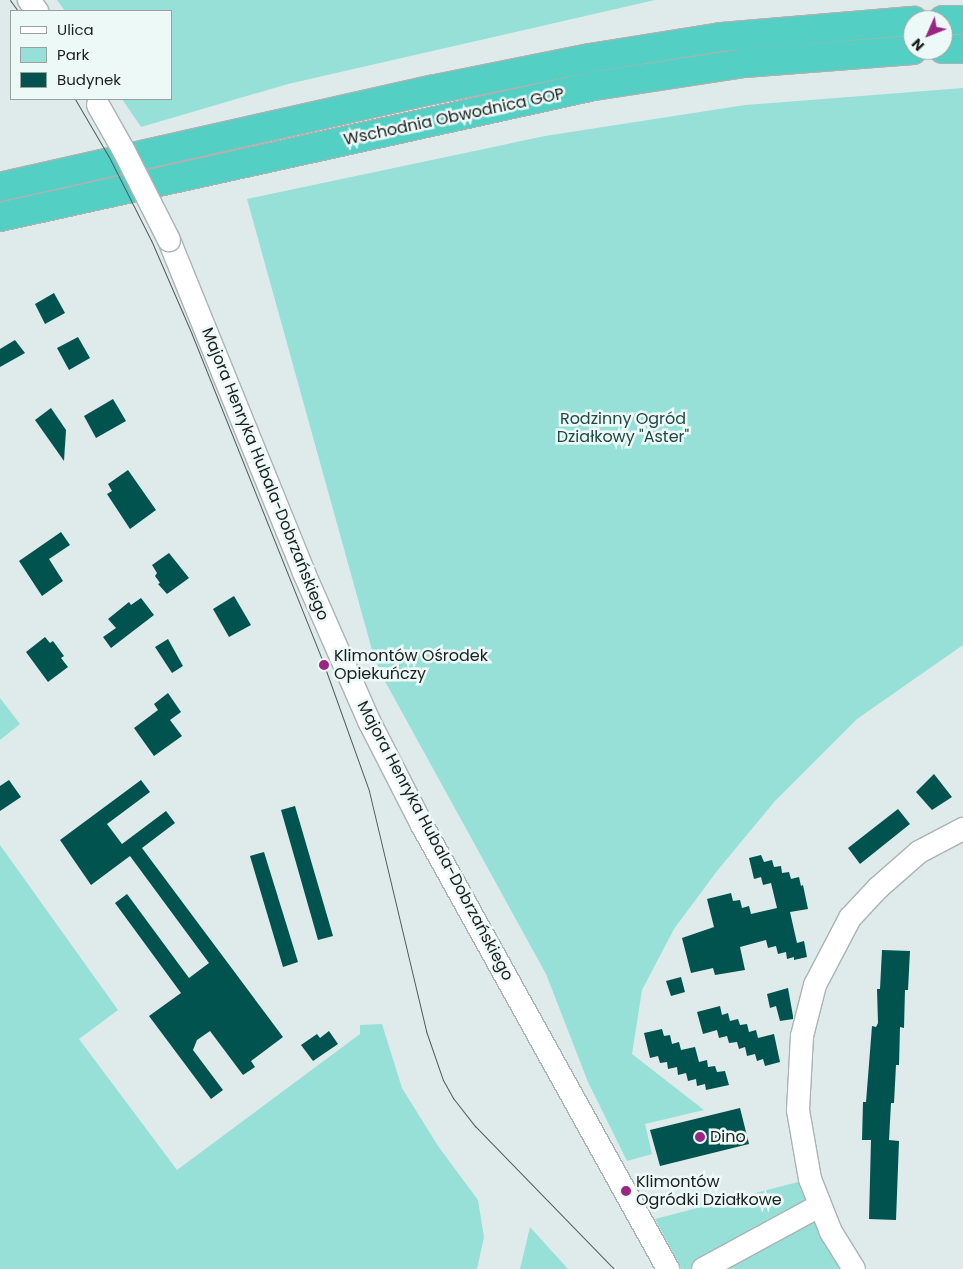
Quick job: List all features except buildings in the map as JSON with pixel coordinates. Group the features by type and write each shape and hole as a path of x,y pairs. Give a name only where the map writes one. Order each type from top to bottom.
{"highway":[{"name":"Wschodnia Obwodnica GOP","path":"0,187 431,90 590,58 721,37 903,21"},
{"name":"Wschodnia Obwodnica GOP","path":"0,217 594,86 744,62 903,51"}],"street":[{"name":"Majora Henryka Hubala-Dobrzańskiego","path":"96,102 169,240 304,573 369,721 427,833 668,1269"},
{"path":"854,1269 831,1232 810,1179 798,1110 802,1036 815,985 844,927 863,903 919,852 963,829"},
{"path":"703,1269 820,1206"}],"green space":[{"path":"57,0 655,0 288,84 141,127 123,100 172,100 172,10 64,10"},
{"name":"Rodzinny Ogród Działkowy \"Aster\"","path":"963,88 963,645 857,719 775,801 717,871 674,929 642,990 632,1054 704,1110 645,1124 652,1154 627,1161 588,1082 546,974 381,674 372,650 247,199 545,136 745,105"},
{"path":"0,698 20,724 0,740"},
{"path":"0,845 118,1010 79,1039 177,1170 360,1034 360,1025 382,1024 402,1088 438,1146 478,1200 484,1237 477,1269 0,1269"},
{"path":"798,1182 842,1269 682,1269 655,1219"},
{"path":"530,1227 568,1269 520,1269"}],"tram line":[{"path":"10,0 17,10"},
{"path":"76,100 110,159 151,240 191,332 324,665 369,791 426,1031 443,1080 453,1098 475,1126 614,1269"}],"place":[{"name":"Klimontów Ośrodek Opiekuńczy","path":"324,665"},
{"name":"Dino","path":"700,1137"},
{"name":"Klimontów Ogródki Działkowe","path":"626,1191"}]}
